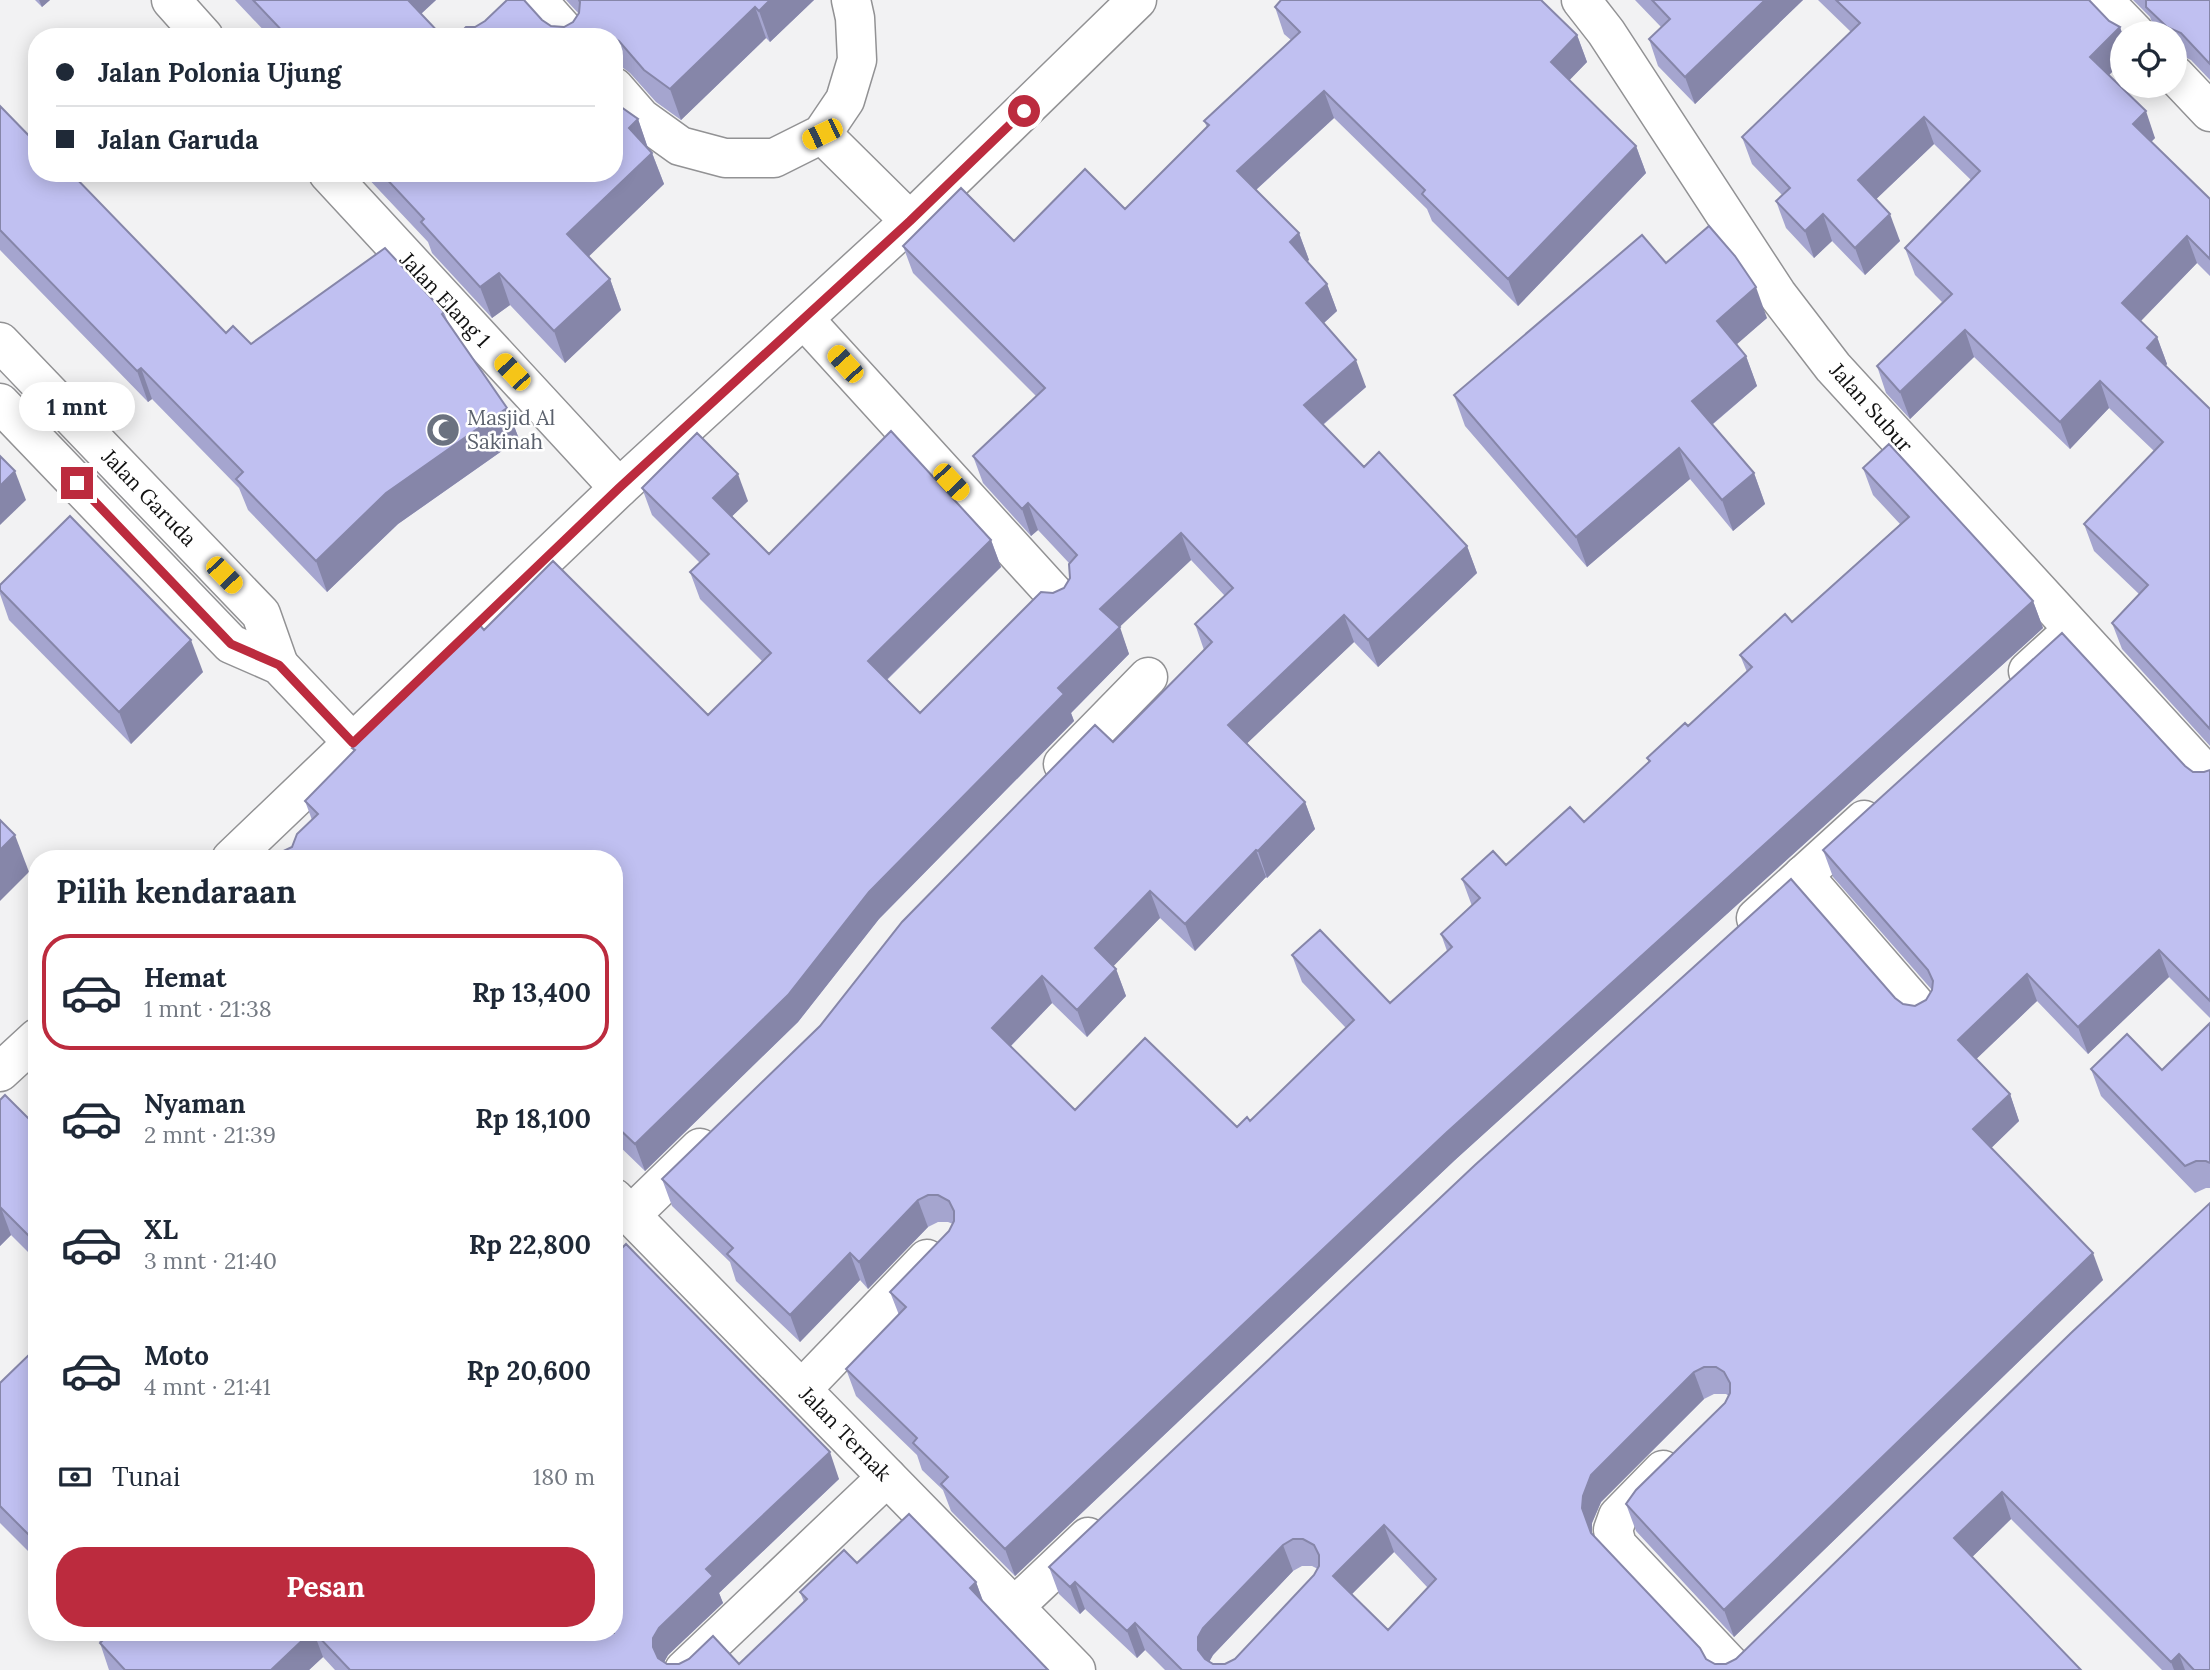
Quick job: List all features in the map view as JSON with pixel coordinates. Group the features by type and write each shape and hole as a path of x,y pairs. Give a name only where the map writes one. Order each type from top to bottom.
{"street":[{"path":"171,0 196,28"},
{"path":"623,97 641,118 680,146 725,158 774,158 822,134 845,100 857,60 855,18 851,0"},
{"path":"273,846 353,743 619,488 910,221 1137,0"},
{"name":"Jalan Subur","path":"1581,0 1606,32 1777,293 1833,367 2210,778"},
{"path":"2103,0 2123,21"},
{"path":"522,3 557,28"},
{"path":"2187,87 2210,111"},
{"path":"822,134 910,221"},
{"name":"Jalan Elang 1","path":"339,182 619,488"},
{"path":"804,319 1059,599"},
{"name":"Jalan Garuda","path":"0,342 261,614 279,665"},
{"name":"Jalan Garuda","path":"0,402 231,644 279,665 353,743"},
{"path":"231,644 261,614"},
{"path":"2003,694 2073,630"},
{"path":"1041,786 1148,677"},
{"path":"1733,939 1893,793"},
{"path":"1803,875 1921,1011"},
{"path":"0,1072 28,1046"},
{"path":"623,1206 727,1121"},
{"name":"Jalan Ternak","path":"623,1206 1076,1670"},
{"path":"802,1389 943,1243"},
{"path":"1689,1444 1618,1516 1613,1530 1617,1545 1626,1555 1739,1662"},
{"path":"684,1670 887,1477"},
{"path":"1014,1607 1115,1511"}],"building":[{"path":"253,0 408,0 434,28 279,28"},
{"path":"507,0 524,0 542,20 551,26 564,27 573,22 579,13 579,0 770,0 759,11 755,7 670,89 644,70 623,46 623,28 465,28 475,27"},
{"path":"1281,0 1541,0 1577,35 1551,62 1636,146 1508,279 1422,194 1425,190 1324,91 1237,171 1299,233 1290,242 1327,284 1306,303 1356,360 1304,405 1364,467 1379,452 1467,546 1368,640 1344,615 1228,725 1305,802 1258,851 1256,850 1185,924 1150,891 1095,948 1116,969 1077,1010 1042,976 992,1028 1075,1110 1145,1038 1237,1127 1247,1117 1250,1121 1354,1020 1292,955 1320,930 1390,1003 1452,947 1441,934 1480,898 1462,879 1493,851 1506,865 1570,807 1584,822 1650,761 1647,758 1685,723 1688,726 1752,667 1740,655 1785,614 1792,622 1909,517 1863,468 1889,444 2033,601 1446,1133 1005,1549 941,1484 948,1477 913,1443 917,1438 846,1369 906,1307 890,1292 949,1231 954,1221 954,1211 949,1201 938,1195 928,1195 918,1200 859,1262 850,1253 790,1315 727,1254 733,1248 662,1179 820,1026 902,922 1095,725 1113,742 1212,642 1195,624 1233,588 1181,533 1100,609 1120,627 1058,688 1064,694 869,892 788,995 635,1144 623,1133 623,850 286,850 292,847 297,834 318,814 305,801 355,750 352,748 479,624 484,630 553,561 708,715 771,653 690,572 709,554 642,488 697,433 738,474 713,498 769,554 891,431 991,540 868,661 920,713 1041,592 1053,593 1064,588 1070,578 1069,564 1077,555 1028,503 1022,509 973,456 1045,388 903,246 961,188 1014,241 1085,169 1125,209 1209,125 1204,121 1300,32 1275,7"},
{"path":"1652,0 1765,0 1685,77 1649,39 1670,19"},
{"path":"1836,0 2089,0 2110,22 2110,37 2090,57 2110,76 2110,98 2133,98 2146,111 2133,124 2210,199 2210,259 2187,236 2122,303 2157,337 2147,348 2210,409 2210,729 2112,623 2148,585 2084,524 2163,442 2100,381 2060,422 1965,330 1900,392 1877,366 1952,294 1905,248 1980,171 1924,117 1858,180 1890,214 1855,248 1823,214 1805,231 1776,201 1790,188 1742,137 1860,23"},
{"path":"2146,0 2210,0 2210,64 2187,39 2187,21 2161,21 2146,7"},
{"path":"0,106 28,135 28,182 80,182 226,333 233,326 251,344 385,248 444,312 442,314 507,408 386,493 316,561 236,479 243,472 141,368 137,371 0,230"},
{"path":"623,108 638,119 629,128 652,153 623,181"},
{"path":"389,182 622,182 567,234 610,279 554,331 499,273 480,287 421,222 424,219"},
{"path":"1709,226 1735,256 1756,287 1717,321 1746,356 1692,401 1754,473 1722,500 1679,448 1576,537 1454,395 1642,235 1666,263"},
{"path":"0,456 15,471 0,486"},
{"path":"70,516 191,640 119,712 0,590 0,585"},
{"path":"2062,633 2185,766 2193,772 2210,770 2210,1001 2159,950 2078,1027 2027,974 1958,1040 2010,1094 1973,1129 2093,1253 1724,1610 1626,1504 1636,1490 1725,1403 1730,1393 1730,1383 1724,1372 1716,1367 1704,1367 1694,1372 1591,1475 1583,1496 1582,1508 1591,1533 1700,1648 1706,1659 1715,1664 1726,1664 1736,1659 2071,1333 2210,1203 2210,1670 2194,1670 2179,1654 2171,1662 2002,1492 1954,1538 2081,1670 1182,1670 1135,1623 1127,1631 1075,1582 1070,1587 1049,1567 1475,1165 1791,879 1895,998 1903,1004 1915,1006 1926,1000 1932,990 1933,981 1928,970 1823,850","holes":["1384,1525 1436,1579 1388,1630 1333,1576","1293,1539 1303,1539 1314,1545 1319,1555 1319,1566 1314,1575 1235,1659 1225,1664 1213,1664 1205,1659 1198,1650 1198,1637 1203,1628 1283,1545"]},
{"path":"0,820 15,835 0,850"},
{"path":"2210,1023 2210,1163 2196,1161 2185,1166 2091,1069 2127,1034 2162,1070"},
{"path":"5,1095 28,1118 28,1235 0,1209 0,1100"},
{"path":"626,1244 830,1452 706,1569 713,1576 659,1628 653,1638 653,1647 658,1658 667,1664 679,1664 689,1659 713,1636 739,1664 807,1599 800,1592 844,1550 857,1563 909,1514 976,1582 970,1588 1048,1670 350,1670 323,1641 623,1641 623,1247"},
{"path":"28,1356 28,1534 0,1506 0,1383"},
{"path":"302,1641 271,1670 125,1670 100,1643"}],"place":[{"name":"Masjid Al Sakinah","path":"443,430"}],"route":[{"path":"77,483 231,644 279,665 353,743 619,488 910,221 1024,111"}]}
